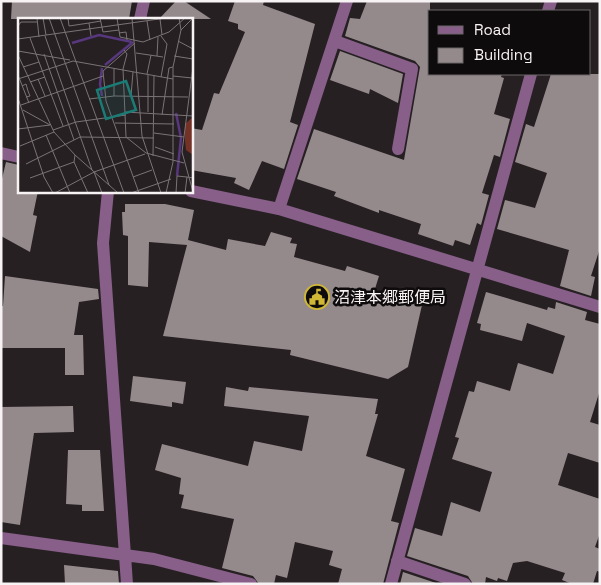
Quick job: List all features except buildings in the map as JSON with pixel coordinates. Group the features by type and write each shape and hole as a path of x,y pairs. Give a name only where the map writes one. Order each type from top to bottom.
{"street":[{"path":"140,18 144,1"},
{"path":"279,209 347,1"},
{"path":"334,41 412,70 398,149"},
{"path":"391,584 532,75"},
{"path":"1,153 18,157"},
{"path":"192,191 279,209 479,270 599,303"},
{"path":"108,192 103,243 127,584"},
{"path":"1,538 154,559 251,584"},
{"path":"397,561 466,584"}],"place":[{"name":"沼津本郷郵便局","path":"317,297"}]}
